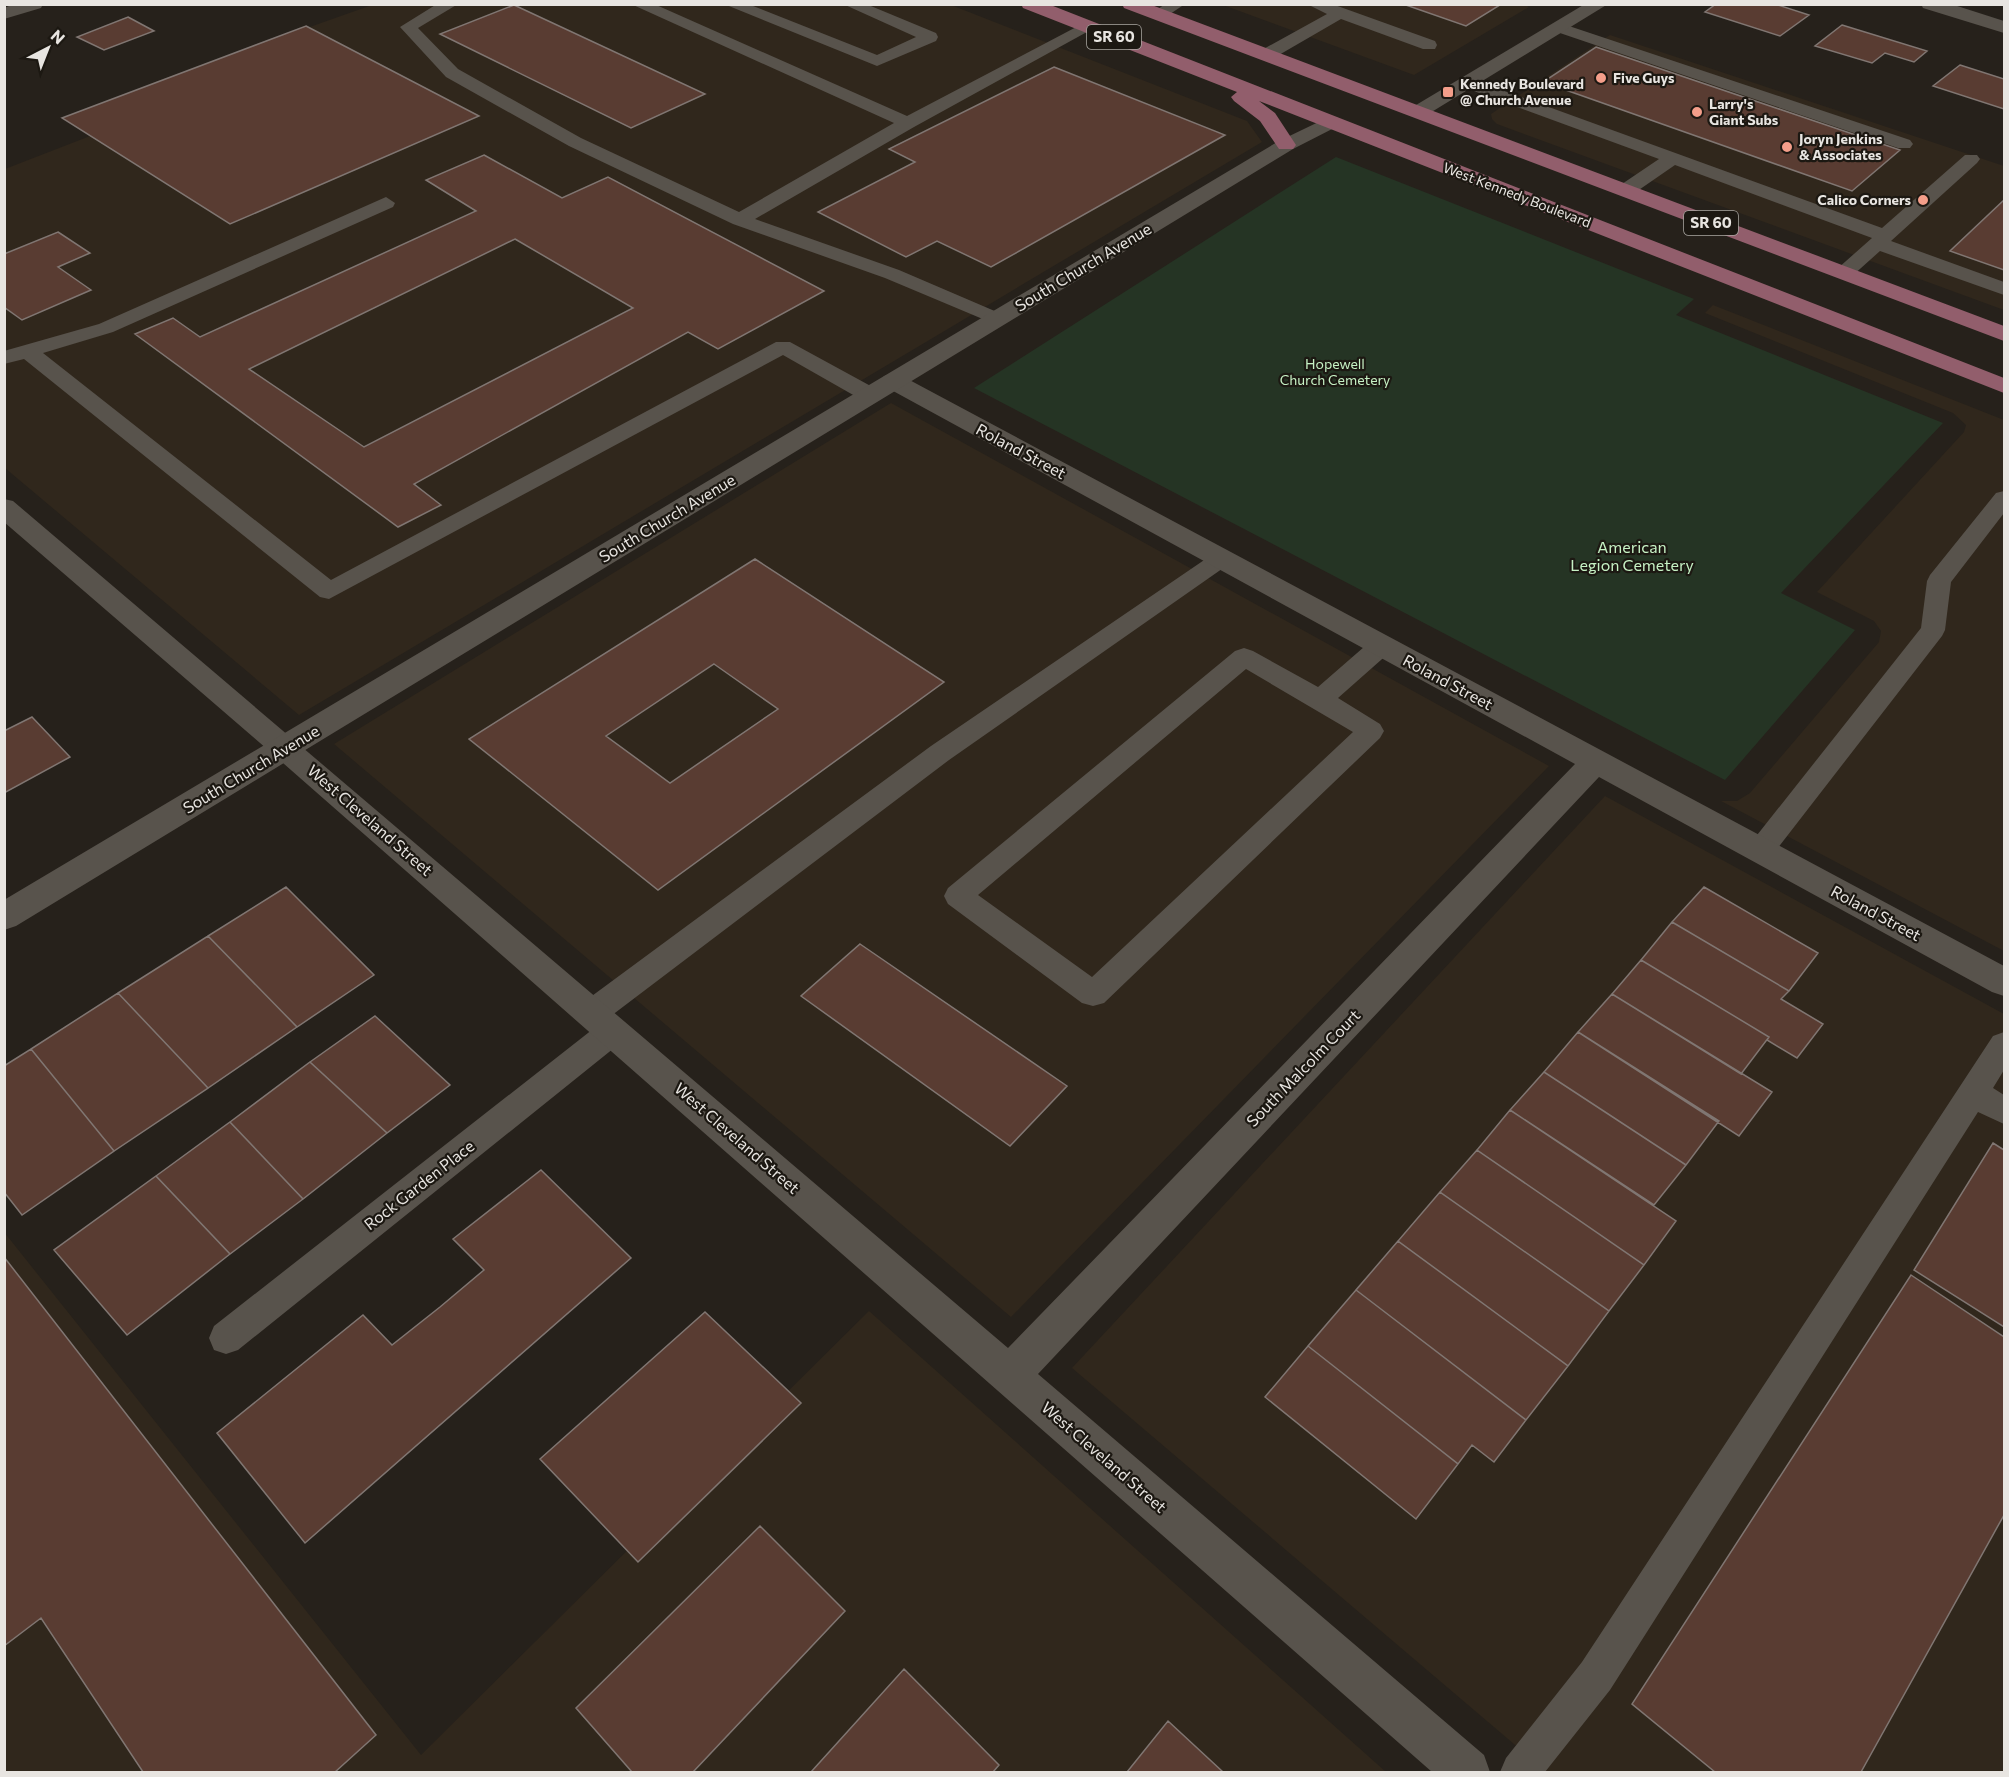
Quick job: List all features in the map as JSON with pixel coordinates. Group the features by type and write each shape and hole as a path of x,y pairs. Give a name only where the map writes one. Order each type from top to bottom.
{"main road":[{"name":"West Kennedy Boulevard","path":"1030,4 2004,386"},
{"path":"1046,4 1108,19 1359,112 1398,116 1418,112"},
{"name":"SR 60","path":"1131,4 2004,334"},
{"path":"1198,70 1268,117 1286,145"}],"street":[{"path":"4,14 34,4"},
{"path":"1418,112 1599,4"},
{"path":"1930,4 2004,27"},
{"name":"South Church Avenue","path":"4,917 1286,145 1331,122"},
{"name":"Roland Street","path":"881,388 1221,559 2004,982"},
{"name":"West Cleveland Street","path":"4,507 286,748 1467,1773"},
{"name":"South Malcolm Court","path":"1010,1375 1595,762"}],"lane":[{"path":"450,4 408,27 452,73 575,142 740,220 892,274 996,319"},
{"path":"639,4 908,123"},
{"path":"732,4 765,19 877,61 930,37 851,4"},
{"path":"1158,15 1177,4"},
{"path":"1315,4 1430,45"},
{"path":"1266,55 1340,13"},
{"path":"719,40 765,19"},
{"path":"740,220 908,123 1088,27"},
{"path":"1560,28 1904,144"},
{"path":"1469,83 1673,158 2004,289"},
{"path":"1626,190 1673,158"},
{"path":"1844,273 1971,159"},
{"path":"4,358 106,328 386,202"},
{"path":"26,350 329,591 783,346 881,388"},
{"path":"1760,850 1933,630 1939,581 2004,498"},
{"name":"Rock Garden Place","path":"226,1338 602,1022 940,753 1221,559"},
{"path":"1320,699 1381,646"},
{"path":"1244,657 1320,699 1371,731 1093,994 958,896 1244,657"},
{"path":"1520,1773 1596,1676 2004,1046"},
{"path":"1974,1093 2004,1112"}],"shaded area":[{"path":"1523,4 1529,7 1414,75 1223,5"},
{"path":"372,5 951,5 1247,121 1262,142 299,715 5,468 5,169 183,100 149,84"},
{"path":"1610,35 2004,166 2004,310 1497,124 1492,119 1491,114"},
{"path":"1713,305 2004,420 2004,951 1721,801 1737,801 1750,793 1879,642 1881,631 1874,621 1817,592 1964,432 1966,425 1953,413 1705,313"},
{"path":"891,403 1549,766 1011,1317 334,744"},
{"path":"1605,796 2004,1014 2004,1772 1547,1772 1072,1368"},
{"path":"4,1232 421,1755 869,1311 1386,1772 5,1772"}],"green space":[{"path":"1336,157 1694,299 1676,315 1943,423 1781,593 1855,630 1725,780 974,388"}],"building":[{"path":"1403,4 1497,4 1500,5 1466,26"},
{"path":"1716,4 1775,4 1809,15 1780,36 1705,12"},
{"path":"514,5 705,94 631,128 440,34"},
{"path":"128,17 154,31 104,50 77,37"},
{"path":"1842,25 1927,51 1914,62 1885,53 1872,63 1815,46"},
{"path":"306,26 479,116 230,224 62,118"},
{"path":"1596,47 1900,150 1852,191 1543,82"},
{"path":"1960,65 2004,79 2004,109 1933,86"},
{"path":"1054,67 1225,135 991,267 937,241 906,257 818,212 915,162 889,149"},
{"path":"484,155 562,198 608,177 824,291 718,349 688,332 414,484 441,505 398,527 135,334 173,318 200,337 476,211 426,180","holes":["515,239 633,308 364,447 249,369"]},
{"path":"2004,200 2004,270 1950,251"},
{"path":"58,232 90,253 58,267 91,290 22,320 4,307 4,254"},
{"path":"755,559 944,682 658,890 469,739","holes":["714,664 778,709 670,783 606,736"]},
{"path":"32,717 70,757 4,793 4,731"},
{"path":"286,887 374,975 297,1027 208,936"},
{"path":"1704,887 1818,953 1789,991 1672,922"},
{"path":"1672,922 1789,991 1781,999 1823,1024 1797,1058 1767,1040 1769,1037 1641,960"},
{"path":"208,936 297,1027 208,1088 118,993"},
{"path":"860,944 1067,1086 1010,1146 801,996"},
{"path":"1641,960 1769,1037 1741,1074 1612,994"},
{"path":"118,993 208,1088 114,1151 31,1049"},
{"path":"1612,994 1772,1092 1739,1136 1578,1032"},
{"path":"375,1016 450,1085 387,1133 310,1062"},
{"path":"1578,1032 1719,1121 1686,1165 1544,1072"},
{"path":"31,1049 114,1151 22,1215 4,1192 4,1066"},
{"path":"310,1062 387,1133 303,1199 230,1122"},
{"path":"1544,1072 1686,1165 1654,1205 1510,1110"},
{"path":"1510,1110 1676,1221 1644,1265 1477,1150"},
{"path":"230,1122 303,1199 230,1254 156,1176"},
{"path":"1993,1143 2004,1150 2004,1327 1914,1270"},
{"path":"1477,1150 1644,1265 1609,1311 1440,1192"},
{"path":"541,1170 631,1258 305,1543 217,1433 363,1315 392,1345 440,1307 484,1270 453,1239"},
{"path":"156,1176 230,1254 127,1335 54,1250"},
{"path":"1440,1192 1609,1311 1568,1366 1398,1241"},
{"path":"1398,1241 1568,1366 1526,1420 1356,1290"},
{"path":"4,1257 376,1735 335,1772 143,1772 41,1618 4,1646"},
{"path":"1911,1275 2004,1337 2004,1515 1861,1772 1715,1772 1632,1704"},
{"path":"1356,1290 1526,1420 1494,1462 1472,1445 1458,1464 1308,1346"},
{"path":"705,1312 801,1403 638,1562 540,1459"},
{"path":"1308,1346 1458,1464 1416,1519 1265,1397"},
{"path":"760,1526 845,1611 693,1772 632,1772 576,1708"},
{"path":"904,1669 999,1765 993,1772 811,1772"},
{"path":"1168,1721 1223,1772 1127,1772"}],"place":[{"name":"Five Guys","path":"1601,78"},
{"name":"Kennedy Boulevard @ Church Avenue","path":"1448,92"},
{"name":"Larry's Giant Subs","path":"1697,112"},
{"name":"Joryn Jenkins & Associates","path":"1787,147"},
{"name":"Calico Corners","path":"1923,200"}],"park label":[{"name":"Hopewell Church Cemetery","path":"1335,372"},
{"name":"American Legion Cemetery","path":"1632,556"}]}
